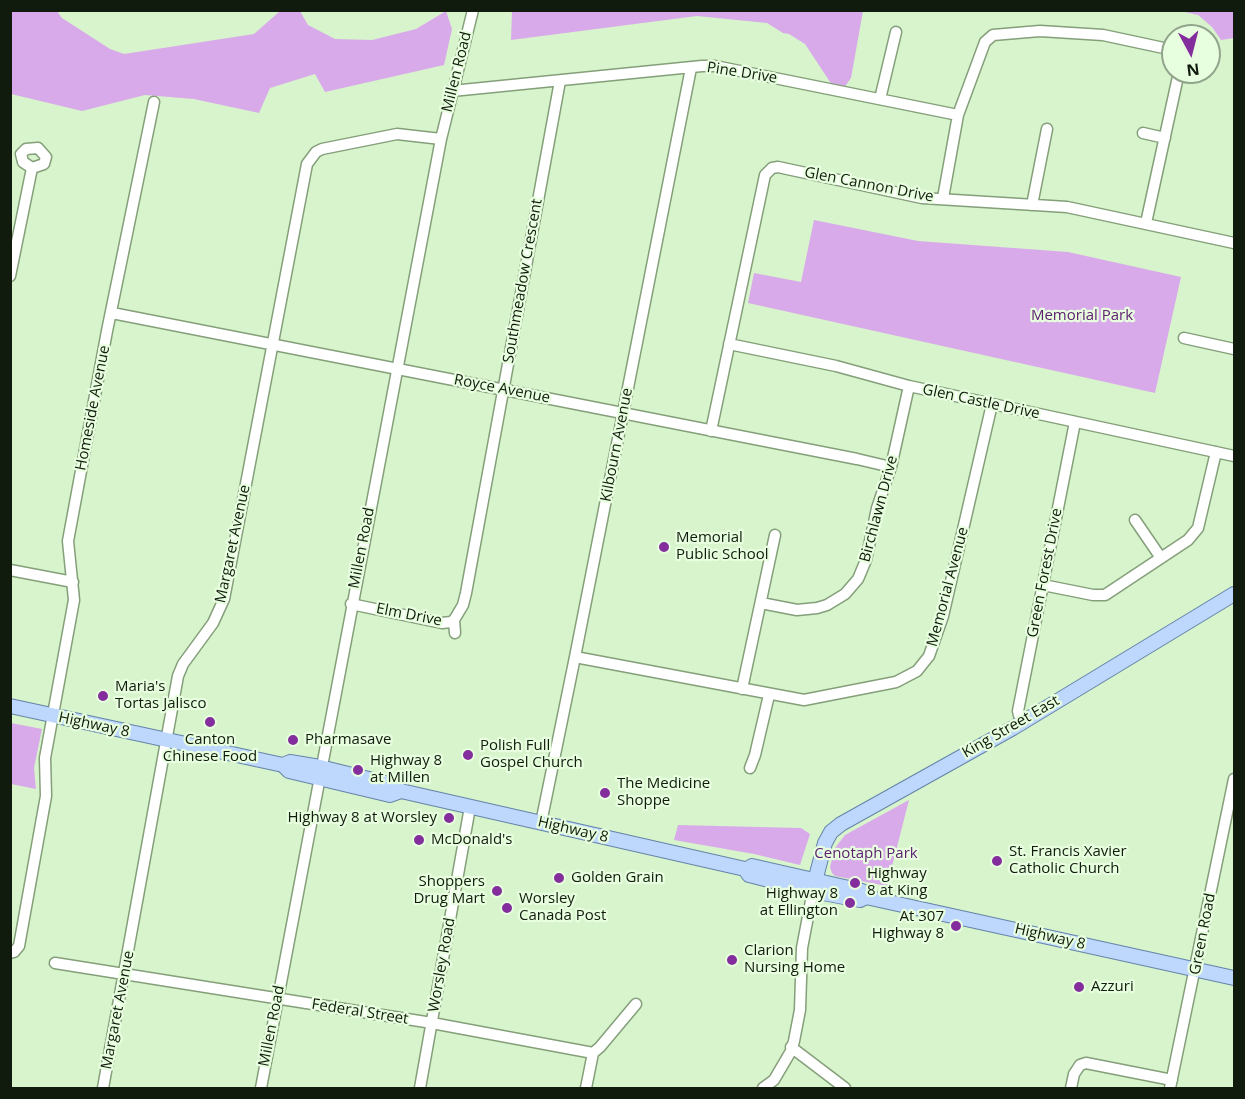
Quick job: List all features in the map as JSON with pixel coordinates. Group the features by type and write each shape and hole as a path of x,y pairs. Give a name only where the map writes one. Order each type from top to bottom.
{"main road":[{"name":"King Street East","path":"814,886 825,843 831,832 841,824 1021,723 1234,594"},
{"name":"Highway 8","path":"10,706 283,765 290,762 319,773 393,784 401,791 745,869 752,866 814,886 862,891 866,897 1234,978"}],"street":[{"name":"Millen Road","path":"261,1089 351,604 441,139 473,10"},
{"path":"944,198 958,115 986,42 993,35 1040,31 1103,35 1161,48"},
{"path":"880,99 896,32"},
{"name":"Pine Drive","path":"452,91 702,66 726,67 958,115"},
{"name":"Kilbourn Avenue","path":"541,823 576,657 691,68"},
{"name":"Southmeadow Crescent","path":"454,620 463,605 466,593 560,81"},
{"path":"1146,223 1176,84"},
{"name":"Homeside Avenue","path":"10,953 19,946 46,796 45,758 74,600 68,541 154,102"},
{"path":"1032,205 1047,129"},
{"path":"1143,133 1164,138"},
{"name":"Margaret Avenue","path":"103,1089 178,676 183,664 213,624 224,599 307,164 314,154 322,149 397,134 441,139"},
{"name":"Glen Cannon Drive","path":"711,431 766,172 772,168 778,167 922,198 1067,207 1234,243"},
{"path":"10,276 32,168"},
{"name":"Royce Avenue","path":"112,313 891,467"},
{"path":"1184,338 1234,349"},
{"name":"Glen Castle Drive","path":"729,344 836,366 909,386 1234,456"},
{"name":"Birchlawn Drive","path":"761,603 797,610 827,605 845,594 863,570 877,508 891,467 909,386"},
{"name":"Memorial Avenue","path":"576,657 804,700 896,682 917,671 929,656 943,616 992,404"},
{"name":"Green Forest Drive","path":"1021,723 1018,711 1075,422"},
{"path":"1043,585 1101,596 1188,540 1198,528 1216,452"},
{"path":"1135,520 1161,558"},
{"path":"742,689 775,535"},
{"path":"10,570 73,582"},
{"name":"Elm Drive","path":"351,604 442,623 454,620 455,633"},
{"path":"750,768 769,695"},
{"name":"Green Road","path":"1171,1084 1234,779"},
{"name":"Worsley Road","path":"420,1089 471,807"},
{"path":"763,1089 774,1080 791,1047 800,1010 802,952 814,886"},
{"name":"Federal Street","path":"55,963 432,1023 593,1053"},
{"path":"586,1089 593,1053 636,1004"},
{"path":"791,1047 845,1089"},
{"path":"1071,1089 1074,1074 1080,1065 1086,1063 1171,1084"}],"green space":[{"path":"11,10 57,11 62,18 110,49 124,54 254,34 280,11 300,11 308,25 335,39 372,40 416,29 446,11 452,29 444,65 325,92 315,74 270,88 259,113 194,99 145,95 82,111 11,94"},
{"path":"512,11 863,11 851,78 844,88 832,85 805,44 767,23 697,16 511,40"},
{"path":"1180,11 1234,11 1234,38 1221,40 1221,24 1208,24 1198,15"},
{"name":"Memorial Park","path":"814,220 918,241 1068,252 1181,277 1155,393 748,303 754,273 801,282"},
{"path":"11,723 42,729 34,768 36,789 11,784"},
{"name":"Cenotaph Park","path":"909,800 887,886 835,876 832,873 830,867 835,848 845,835"},
{"path":"678,825 801,828 810,834 800,865 754,854 674,840"}],"place":[{"name":"Memorial Public School","path":"664,547"},
{"name":"Maria's Tortas Jalisco","path":"103,696"},
{"name":"Canton Chinese Food","path":"210,722"},
{"name":"Pharmasave","path":"293,740"},
{"name":"Polish Full Gospel Church","path":"468,755"},
{"name":"Highway 8 at Millen","path":"358,770"},
{"name":"The Medicine Shoppe","path":"605,793"},
{"name":"Highway 8 at Worsley","path":"449,818"},
{"name":"McDonald's","path":"419,840"},
{"name":"St. Francis Xavier Catholic Church","path":"997,861"},
{"name":"Golden Grain","path":"559,878"},
{"name":"Highway 8 at King","path":"855,883"},
{"name":"Shoppers Drug Mart","path":"497,891"},
{"name":"Highway 8 at Ellington","path":"850,903"},
{"name":"Worsley Canada Post","path":"507,908"},
{"name":"At 307 Highway 8","path":"956,926"},
{"name":"Clarion Nursing Home","path":"732,960"},
{"name":"Azzuri","path":"1079,987"}]}
